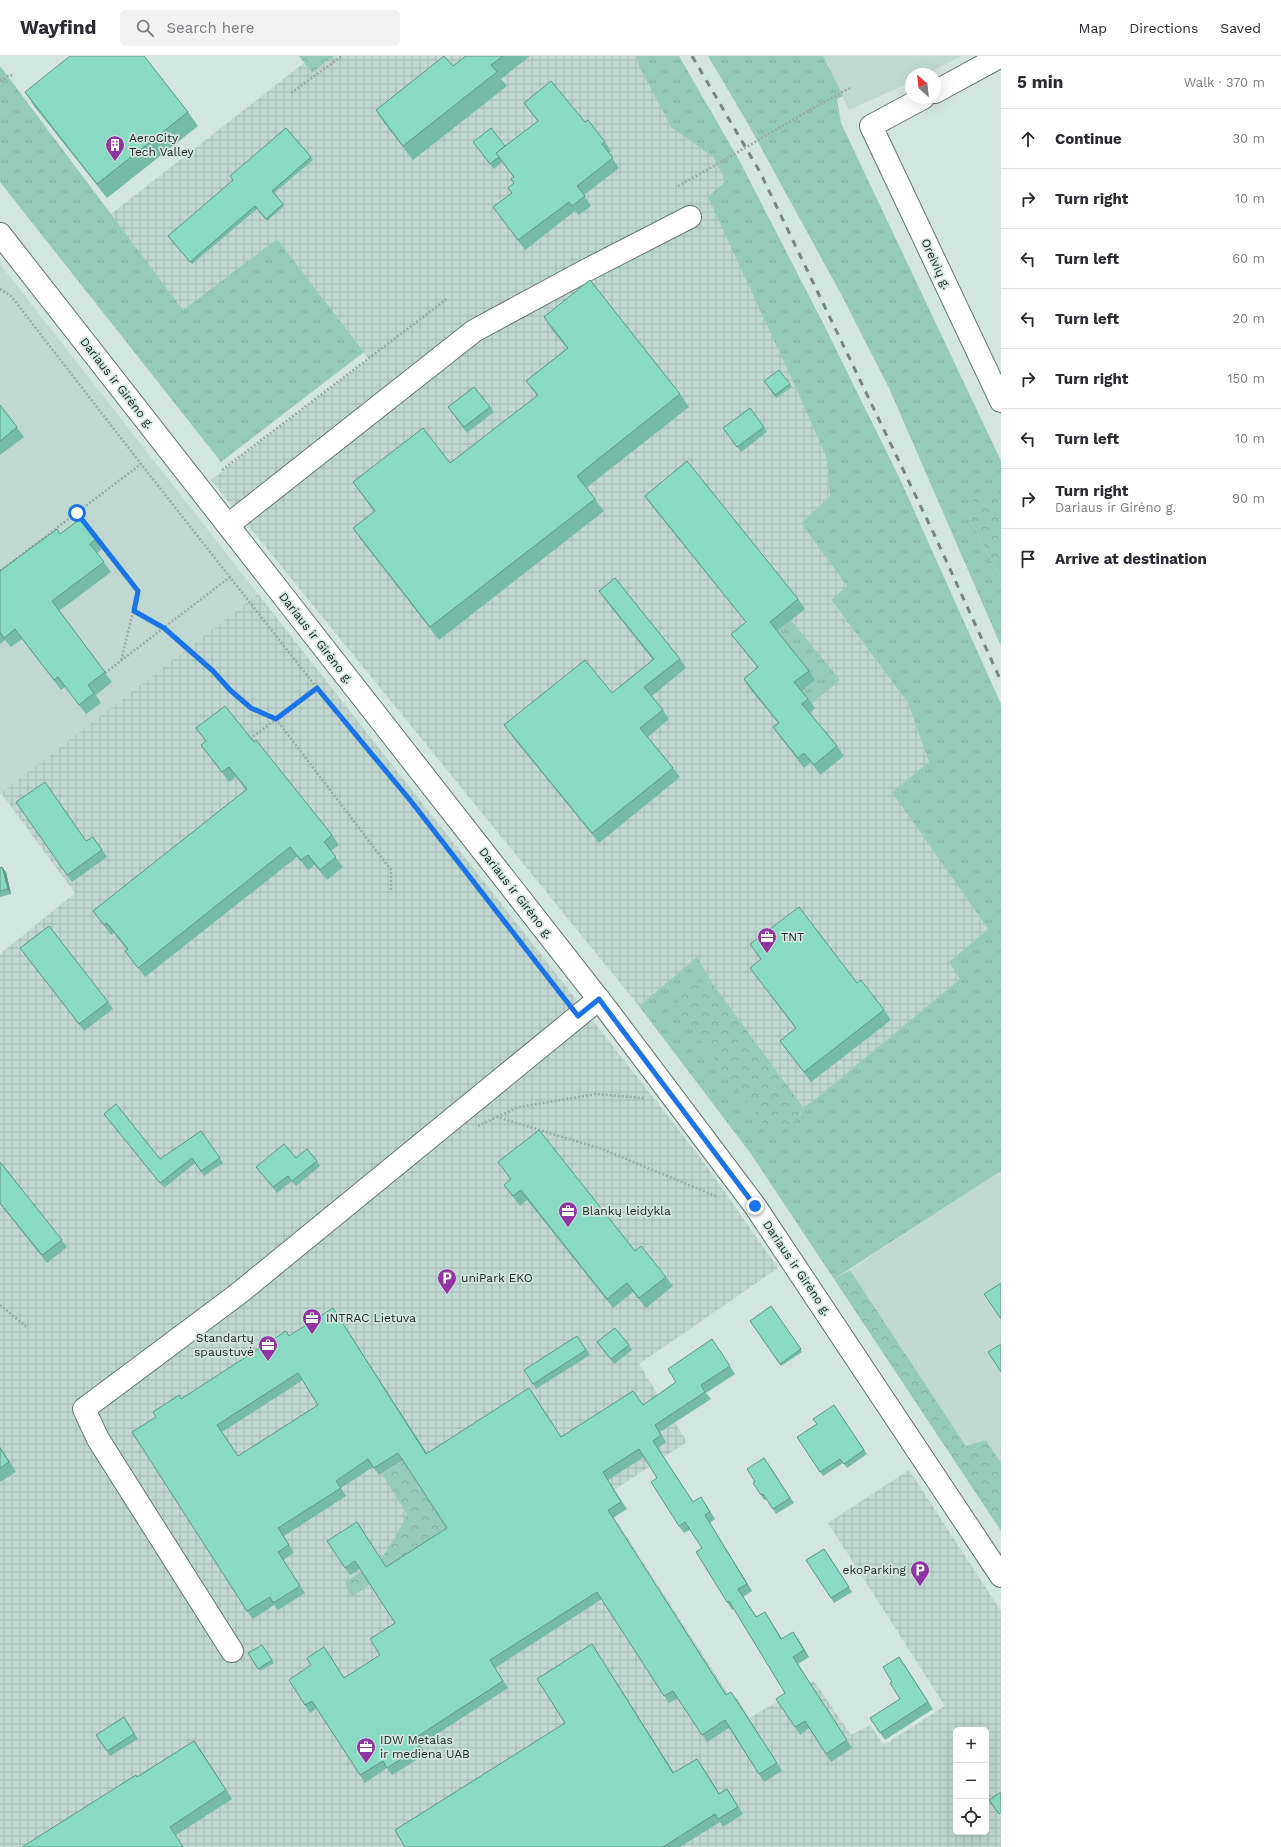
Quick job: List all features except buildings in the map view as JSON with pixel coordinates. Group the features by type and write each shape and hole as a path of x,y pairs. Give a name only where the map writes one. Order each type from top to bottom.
{"main road":[{"path":"941,89 1001,56"},
{"name":"Oreivių g.","path":"912,104 871,126 1001,401"},
{"path":"228,525 474,331 583,272 690,217"},
{"name":"Dariaus ir Girėno g.","path":"0,234 599,999 755,1206 1001,1576"},
{"path":"232,1651 98,1439 84,1409 238,1294 599,999"}],"path":[{"path":"291,93 342,56"},
{"path":"0,82 7,76 14,75"},
{"path":"678,186 728,160 766,135 852,87"},
{"path":"0,289 12,296 141,464 317,688 410,800 578,1016"},
{"path":"222,470 448,298"},
{"path":"0,571 141,464"},
{"path":"77,513 138,591 121,661"},
{"path":"105,673 230,577"},
{"path":"134,611 164,628 213,671 230,690 251,708 276,719 391,870 390,891"},
{"path":"250,739 317,688"},
{"path":"477,1127 518,1107 596,1094 644,1098"},
{"path":"497,1117 602,1149 718,1197"},
{"path":"0,1305 28,1328"}],"shaded area":[{"path":"334,56 636,56 639,66 671,127 713,157 727,181 796,388 826,457 830,496 801,523 848,586 831,601 908,703 929,762 893,792 988,929 949,962 961,979 813,1101 803,1107 713,984 697,957 639,1006 211,480 369,359 277,239 183,310 111,214 304,63 312,73"},
{"path":"823,56 961,56 938,68 905,68 905,85 849,110"},
{"path":"0,264 258,594 0,794"},
{"path":"258,594 703,1161 778,1268 639,1364 687,1442 602,1498 732,1700 737,1698 749,1718 814,1681 851,1735 870,1725 884,1745 945,1706 828,1523 909,1470 1001,1611 1001,1847 0,1847 0,954 75,893 1,793"},
{"path":"1001,1171 1001,1463 986,1440 967,1447 850,1270"}],"green space":[{"path":"299,56 334,56 312,73"},
{"path":"636,56 679,56 739,160 823,323 899,477 1001,704 1001,1171 834,1279 751,1154 639,1006 697,957 713,984 703,981 800,1116 803,1107 813,1101 960,979 949,962 988,929 892,792 929,762 908,703 831,600 847,586 801,523 830,496 826,457 708,197 726,181 713,157 671,127 639,66"},
{"path":"708,56 823,56 843,96 837,99 841,123 1001,461 1001,504 995,496 969,517 1001,579 1001,646 889,388 841,294 747,122"},
{"path":"0,66 183,310 277,239 364,352 221,462 0,182"},
{"path":"984,493 995,496 1001,504 1001,579 969,517 973,500"},
{"path":"791,620 840,680 811,704 801,692 815,680 776,632"},
{"path":"703,981 713,984 803,1107 796,1119 789,1125 774,1128 763,1123 679,1012 679,999 683,991 691,985"},
{"path":"850,1270 966,1446 986,1440 1001,1463 1001,1531 834,1279"},
{"path":"423,1447 426,1464 450,1532 351,1597 345,1582 381,1559 396,1536 407,1514 382,1474"}],"railway":[{"path":"692,56 760,172 934,534 1001,681"}],"place":[{"name":"AeroCity Tech Valley","path":"115,162"},
{"name":"TNT","path":"767,954"},
{"name":"Blankų leidykla","path":"568,1228"},
{"name":"uniPark EKO","path":"447,1295"},
{"name":"INTRAC Lietuva","path":"312,1335"},
{"name":"Standartų spaustuvė","path":"268,1362"},
{"name":"ekoParking","path":"920,1587"},
{"name":"IDW Metalas ir mediena UAB","path":"366,1764"}],"route":[{"path":"77,513 138,591 134,611 164,628 213,671 230,690 251,708 276,719 317,688 410,800 578,1016 599,999 755,1206"}]}
